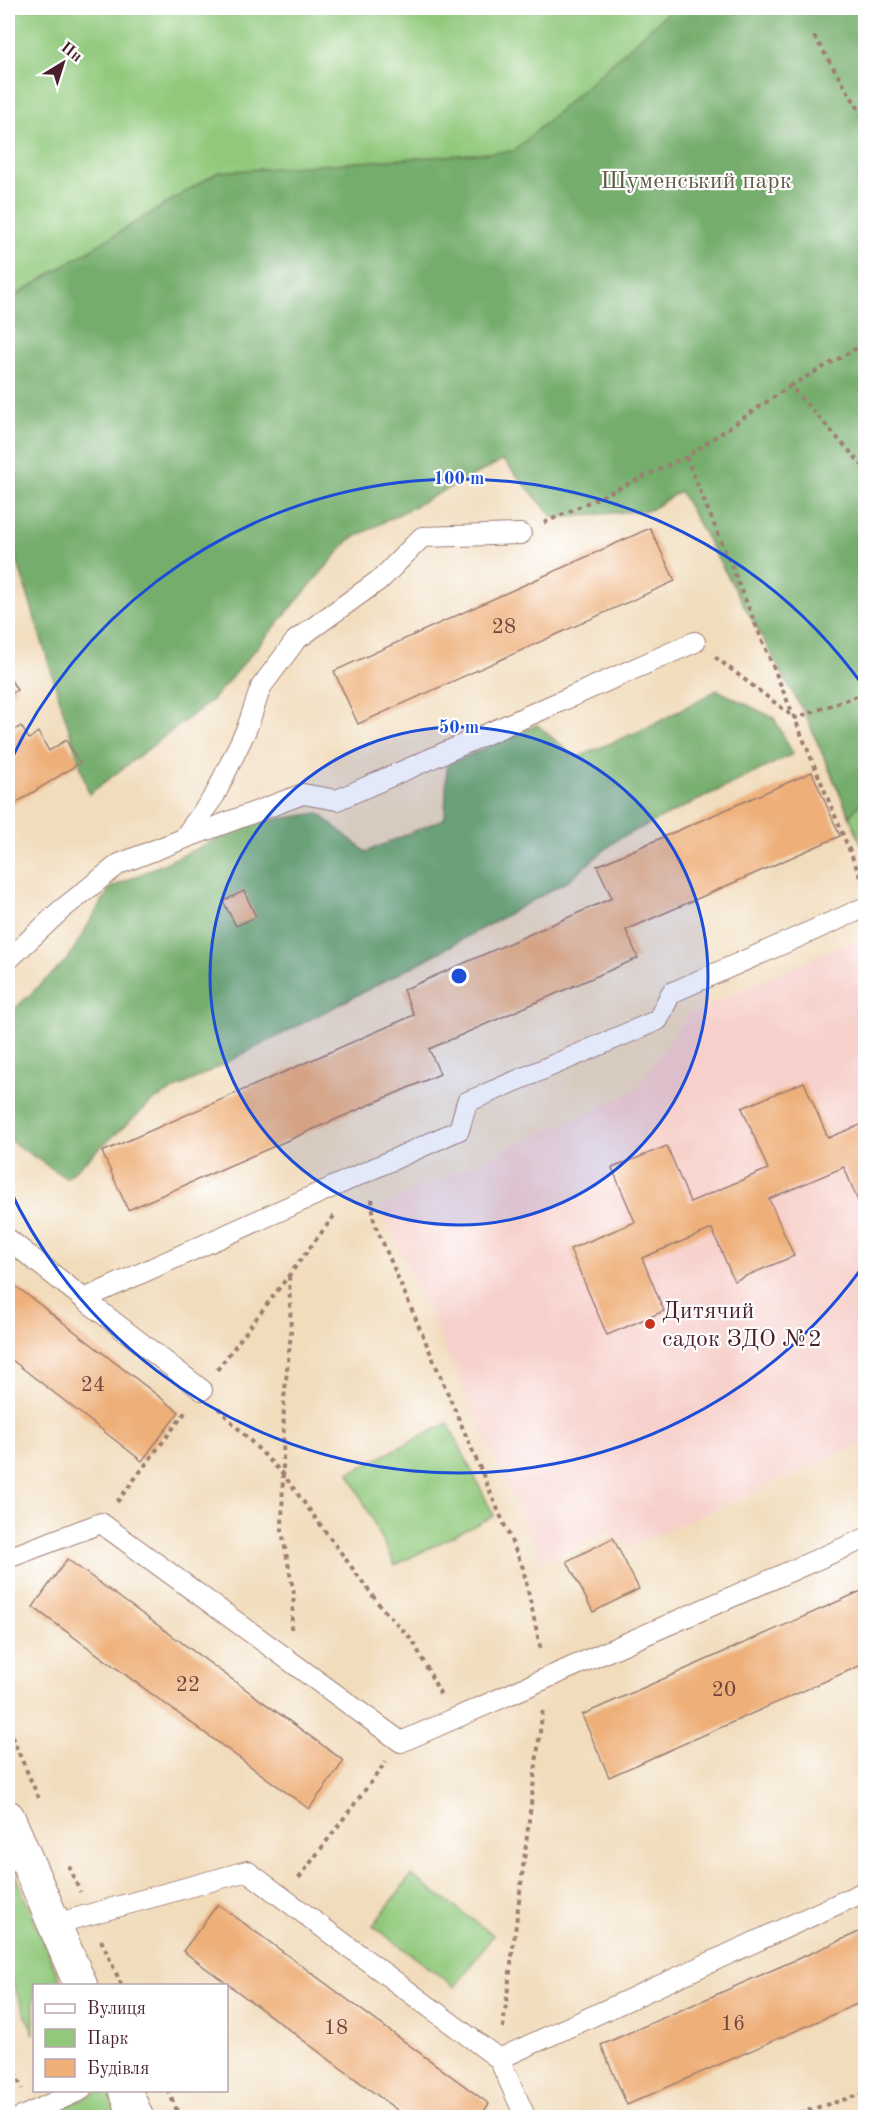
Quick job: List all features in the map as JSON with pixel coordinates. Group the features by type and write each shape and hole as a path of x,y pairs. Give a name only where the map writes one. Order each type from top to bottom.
{"street":[{"path":"8,1816 80,1984"},
{"path":"125,2092 137,2118"}],"lane":[{"path":"183,839 215,795 247,728 261,687 296,640 382,578 422,537 521,534"},
{"path":"8,960 61,910 119,864 303,794 337,800 695,642"},
{"path":"84,1299 459,1130 467,1102 658,1020 670,993 866,908"},
{"path":"8,1239 201,1390"},
{"path":"8,1558 101,1523 401,1742 866,1539"},
{"path":"55,1924 247,1871 499,2059 526,2118"},
{"path":"499,2059 866,1891"},
{"path":"19,2118 79,2092"}],"path":[{"path":"814,36 866,121"},
{"path":"521,534 686,457 790,386 866,343"},
{"path":"790,386 866,469"},
{"path":"686,457 866,889"},
{"path":"695,642 795,718"},
{"path":"795,718 866,693"},
{"path":"101,1523 369,1170"},
{"path":"369,1170 374,1222 523,1568 547,1678 499,2059"},
{"path":"289,1275 291,1332 284,1399 282,1532 294,1594 289,1660"},
{"path":"201,1390 283,1474 381,1607 413,1641 453,1719"},
{"path":"284,1899 401,1742"},
{"path":"168,2092 180,2118"},
{"path":"782,2118 866,2093"}],"shaded area":[{"name":"Дитячий садок ЗДО №2","path":"853,940 866,967 865,1442 630,1547 608,1531 542,1561 380,1206 636,1090 688,1014"}],"green space":[{"name":"Шуменський парк","path":"8,8 865,8 865,852 699,470 8,335"},
{"name":"Шуменський парк","path":"673,8 865,8 866,796 850,816 807,718 680,491 650,510 554,518 503,460 349,540 212,700 89,794 8,531 8,300 218,172 514,151"},
{"path":"717,690 774,718 793,754 618,839 566,882 423,961 154,1100 66,1178 8,1139 8,1015 68,959 110,888 253,823 318,813 366,852 445,818 447,765 537,725 576,758 651,726"},
{"path":"448,1423 494,1516 395,1565 349,1473"},
{"path":"8,1858 62,1984 33,1984 33,2033 8,1972"},
{"path":"411,1875 493,1935 455,1987 373,1926"},
{"path":"98,2092 113,2092 124,2117 66,2117 62,2107"}],"building":[{"path":"650,528 675,581 358,724 334,671"},
{"path":"8,675 17,690 8,696"},
{"path":"21,726 29,739 38,732 49,751 66,740 80,763 8,808 8,735"},
{"path":"812,772 840,836 626,930 638,958 429,1049 440,1074 128,1210 102,1152 414,1015 403,990 612,898 597,866"},
{"path":"244,891 256,917 236,926 223,901"},
{"path":"804,1082 828,1138 865,1123 865,1218 844,1167 769,1199 794,1256 734,1281 712,1229 642,1258 664,1311 607,1335 570,1249 635,1222 612,1168 667,1146 690,1202 768,1169 742,1108"},
{"path":"8,1280 179,1412 142,1461 8,1357"},
{"path":"613,1538 639,1589 593,1612 567,1561"},
{"path":"67,1559 344,1761 309,1809 33,1607"},
{"path":"866,1589 866,1663 609,1777 582,1715"},
{"path":"218,1904 489,2104 479,2118 408,2118 183,1951"},
{"path":"866,1929 866,2000 627,2105 601,2045"}],"place":[{"name":"Дитячий садок ЗДО №2","path":"650,1324"}]}
